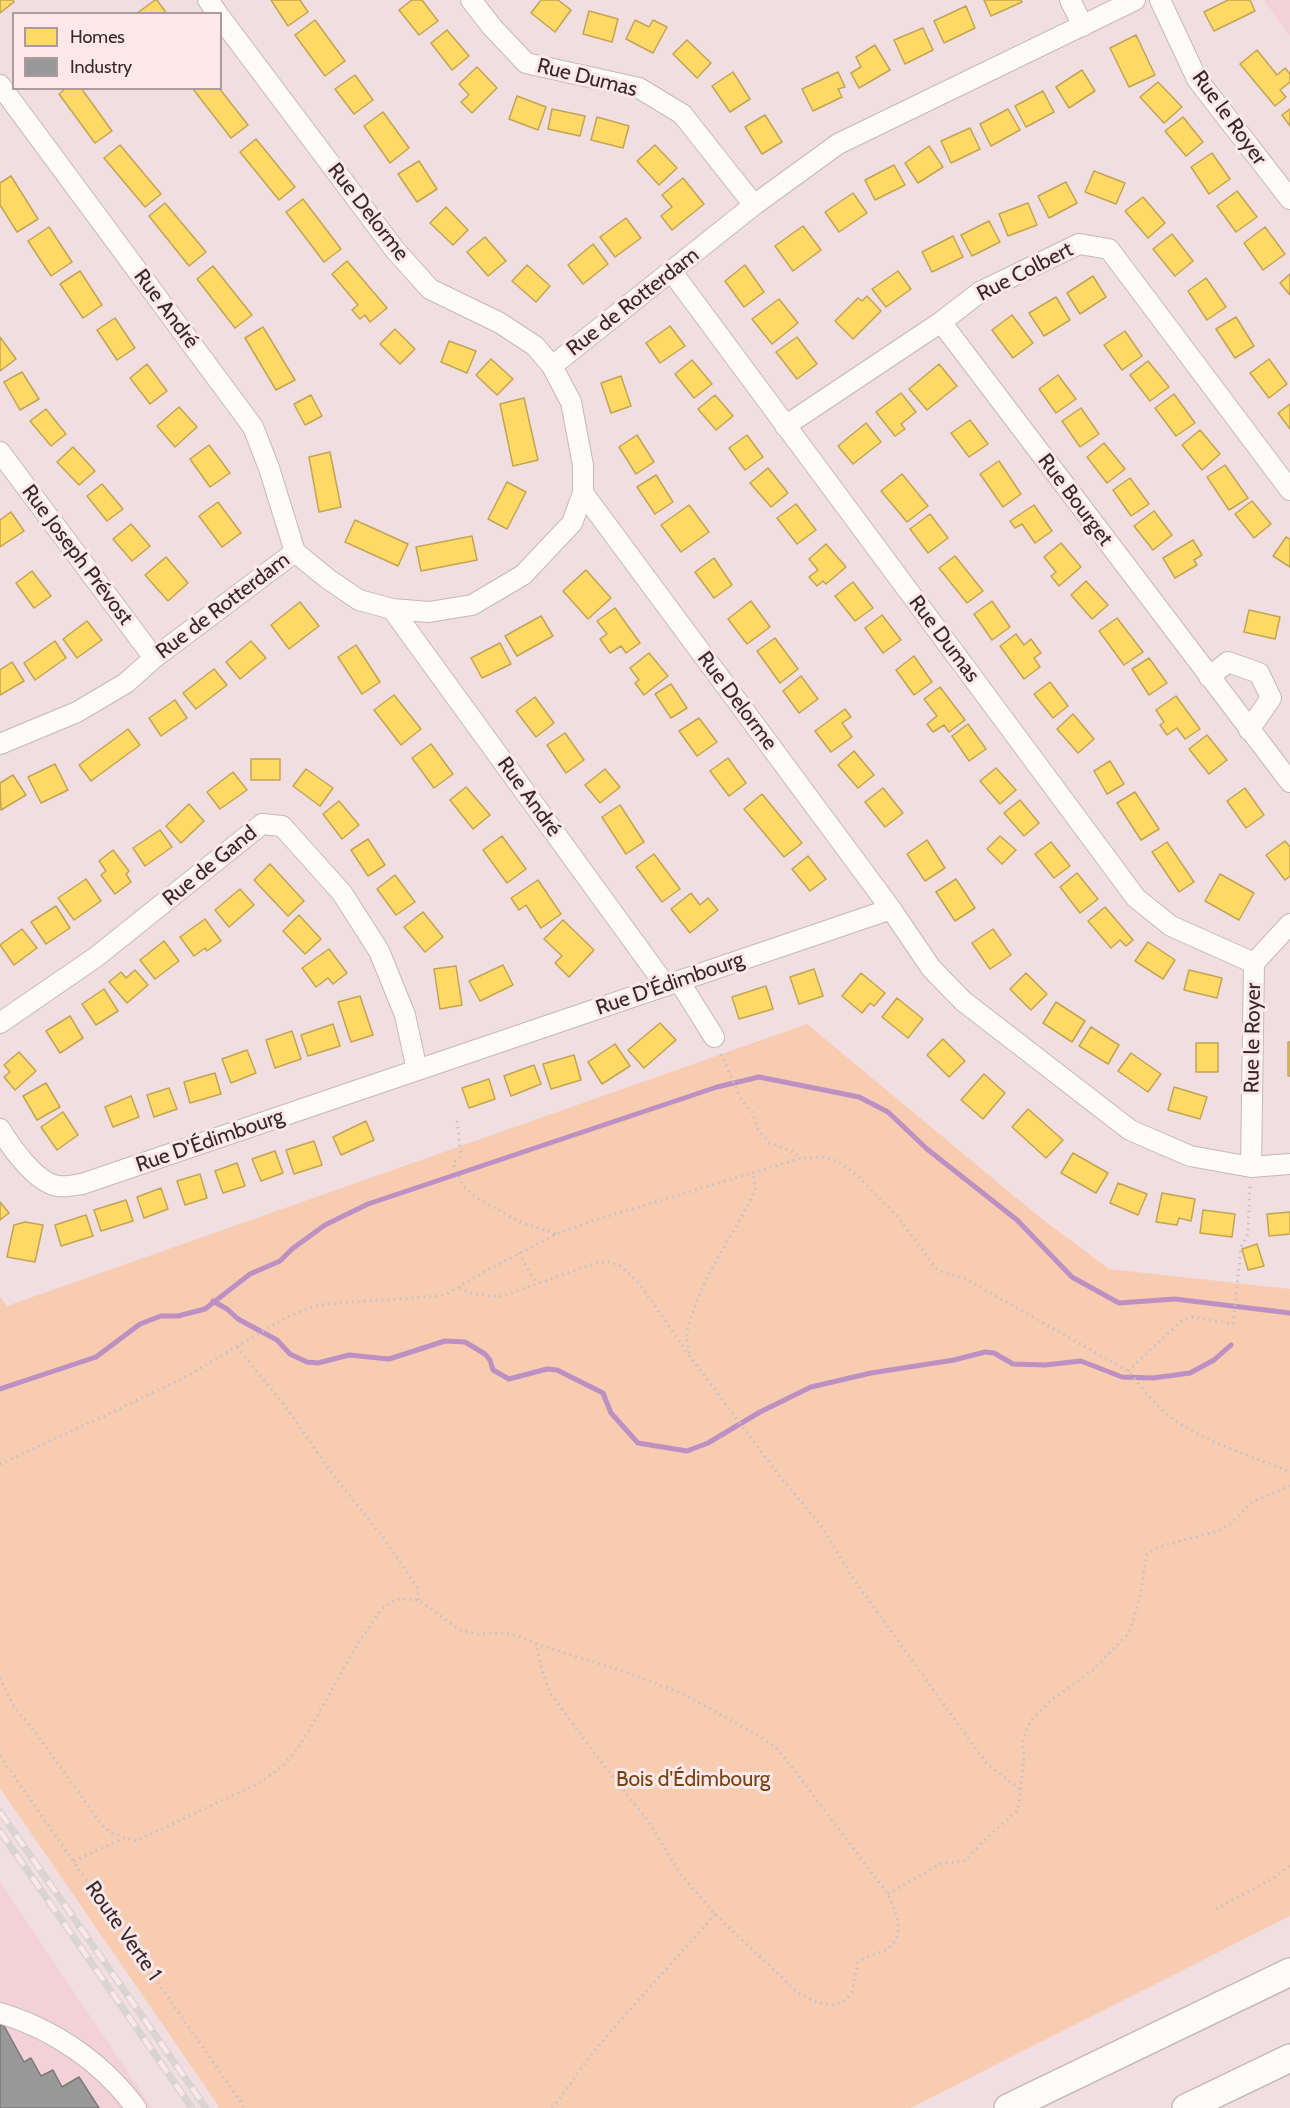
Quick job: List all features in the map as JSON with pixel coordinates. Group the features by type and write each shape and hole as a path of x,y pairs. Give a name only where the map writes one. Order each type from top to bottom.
{"highway":[{"path":"1008,2108 1290,1972"},
{"path":"1186,2108 1290,2058"}],"street":[{"name":"Rue Dumas","path":"471,0 492,27 526,63 639,88 682,114 754,206"},
{"path":"1070,0 1083,26"},
{"name":"Rue de Rotterdam","path":"0,744 77,712 126,682 154,658 295,552 359,600 392,609 429,612 472,605 523,575 572,523 583,493 583,465 571,402 552,366 754,206 838,144 1135,0"},
{"name":"Rue le Royer","path":"1160,0 1197,79 1290,199"},
{"name":"Rue Delorme","path":"222,19 395,250 430,289 500,323 535,346 552,366"},
{"name":"Rue André","path":"0,85 253,427 269,468 295,552"},
{"name":"Rue Colbert","path":"786,426 941,322 980,292 1079,244 1109,249 1290,490"},
{"name":"Rue Dumas","path":"672,273 1136,898 1171,926 1254,963"},
{"name":"Rue Bourget","path":"941,322 1290,782"},
{"name":"Rue Joseph Prévost","path":"3,462 154,658"},
{"name":"Rue Delorme","path":"583,493 891,909"},
{"name":"Rue André","path":"392,609 714,1037"},
{"path":"1209,677 1228,662 1258,673 1271,698 1249,730"},
{"name":"Rue de Gand","path":"0,1023 96,957 262,824 282,826 342,893 379,951 405,1015 417,1070"},
{"path":"891,909 931,968 963,1001 1130,1130 1190,1156 1251,1167 1290,1164"},
{"name":"Rue D'Édimbourg","path":"0,1129 10,1145 39,1178 57,1186 82,1184 891,909"},
{"name":"Rue le Royer","path":"1251,1167 1254,963 1290,924"},
{"path":"0,2013 58,2039 87,2058 110,2078 136,2108"}],"path":[{"path":"714,1037 739,1094 752,1111 758,1130 770,1143 802,1158"},
{"path":"457,1121 461,1153 453,1163 460,1181 467,1190 492,1208 520,1222 556,1234"},
{"path":"0,1464 185,1377 287,1317 309,1308 326,1304 447,1294 556,1234 753,1171 802,1158 823,1157 837,1161 857,1175 896,1215 940,1271 966,1279 1128,1371 1178,1423 1290,1472"},
{"path":"1128,1371 1180,1322 1193,1317 1233,1324 1241,1247 1248,1234 1251,1167"},
{"path":"689,1355 686,1339 688,1325 709,1271 751,1200 755,1189 753,1171"},
{"path":"519,1253 536,1284"},
{"path":"460,1287 470,1293 499,1297 598,1262 610,1262 620,1266 639,1283 689,1355 778,1474 822,1527 852,1577 987,1764 1020,1789"},
{"path":"237,1347 286,1407 333,1475 382,1537 417,1587 418,1600"},
{"path":"888,1894 940,1864 966,1861 979,1845 1014,1816 1020,1803 1024,1761 1022,1750 1027,1728 1041,1709 1093,1670 1126,1636 1139,1600 1147,1554 1158,1547 1218,1531 1229,1525 1252,1502 1290,1486"},
{"path":"0,1678 13,1705 42,1740 102,1825 111,1833 136,1841 259,1783 283,1766 300,1744 358,1643 381,1610 396,1599 418,1600 460,1630 478,1634 506,1633 626,1672 683,1694 774,1746 888,1894 900,1923 894,1941 887,1949 858,1962 852,1992 844,2002 831,2005 816,2002 796,1991 715,1914 681,1875 649,1822 550,1693 536,1644"},
{"name":"Route Verte 1","path":"0,1756 245,2108"},
{"path":"74,1861 124,1838"},
{"path":"1216,1909 1277,1876 1290,1865"},
{"path":"552,2108 565,2094 581,2067 636,2001 715,1914"}],"shaded area":[{"path":"1264,0 1290,0 1290,36"},
{"path":"0,1882 152,2108 0,2108"}],"green space":[{"name":"Bois d'Édimbourg","path":"807,1024 1038,1216 1109,1269 1290,1289 1290,1916 910,2108 220,2108 0,1788 0,1297 7,1306"}],"building: Homes":[{"path":"0,0 13,0 14,2 0,13"},
{"path":"157,0 166,12 139,12"},
{"path":"271,0 300,0 308,12 288,26"},
{"path":"412,0 422,0 438,21 419,35 399,10"},
{"path":"541,0 558,0 571,10 555,32 531,13"},
{"path":"984,0 1021,0 1022,2 991,16"},
{"path":"1228,0 1250,0 1255,11 1214,31 1204,12"},
{"path":"966,6 975,28 944,43 934,21"},
{"path":"589,11 618,19 612,42 583,34"},
{"path":"315,20 345,61 325,76 295,35"},
{"path":"635,20 649,27 653,20 667,27 653,53 626,39"},
{"path":"923,28 933,50 905,64 894,40"},
{"path":"447,30 469,56 452,70 431,43"},
{"path":"1136,35 1155,75 1129,87 1110,48"},
{"path":"687,40 711,63 697,78 673,54"},
{"path":"875,45 890,70 859,88 851,73 861,67 856,57"},
{"path":"1257,50 1277,75 1285,68 1290,74 1290,82 1280,90 1286,97 1275,106 1240,64"},
{"path":"477,67 497,88 472,113 461,102 469,95 459,84"},
{"path":"1082,70 1095,91 1069,108 1056,87"},
{"path":"733,72 750,99 730,112 712,86"},
{"path":"838,72 845,87 838,89 842,97 813,111 802,89"},
{"path":"355,75 373,100 354,114 335,89"},
{"path":"1158,82 1182,107 1164,123 1140,97"},
{"path":"64,90 82,90 112,131 95,143 59,94"},
{"path":"194,90 221,90 248,125 231,138"},
{"path":"1043,91 1054,112 1026,127 1015,106"},
{"path":"517,96 546,107 538,130 509,119"},
{"path":"552,109 585,116 580,136 548,129"},
{"path":"1008,109 1020,130 991,146 980,124"},
{"path":"1290,109 1290,126 1282,115"},
{"path":"383,112 409,148 390,163 364,126"},
{"path":"765,115 782,142 762,154 745,127"},
{"path":"597,117 629,126 623,148 591,140"},
{"path":"1183,117 1203,142 1186,156 1165,131"},
{"path":"970,128 980,149 951,163 941,141"},
{"path":"256,139 295,187 279,200 240,152"},
{"path":"120,145 161,194 145,207 104,158"},
{"path":"655,145 677,168 659,185 637,161"},
{"path":"929,146 943,167 918,183 905,163"},
{"path":"1212,153 1230,179 1209,194 1191,167"},
{"path":"419,161 437,189 417,202 398,174"},
{"path":"894,165 905,185 875,200 865,180"},
{"path":"1094,171 1125,183 1116,204 1085,192"},
{"path":"11,176 38,219 17,232 0,205 0,183"},
{"path":"683,178 704,204 672,230 661,216 672,207 662,195"},
{"path":"1066,182 1077,203 1049,218 1038,196"},
{"path":"1237,191 1257,217 1236,232 1217,206"},
{"path":"853,193 867,213 839,232 825,212"},
{"path":"1143,197 1165,223 1148,238 1125,211"},
{"path":"303,199 341,249 324,262 286,212"},
{"path":"165,203 206,252 189,266 149,216"},
{"path":"1028,203 1037,225 1008,236 999,214"},
{"path":"446,207 468,230 453,245 430,223"},
{"path":"626,218 641,238 615,257 600,237"},
{"path":"989,221 1000,242 972,256 961,235"},
{"path":"803,226 821,250 793,271 775,246"},
{"path":"49,227 72,262 51,276 28,241"},
{"path":"1265,227 1285,254 1263,270 1244,243"},
{"path":"1172,234 1193,261 1175,276 1153,249"},
{"path":"953,236 963,257 932,272 922,252"},
{"path":"485,237 506,261 488,276 467,252"},
{"path":"593,244 608,264 583,284 568,265"},
{"path":"347,261 387,308 370,322 365,315 360,319 352,310 358,305 332,274"},
{"path":"527,265 550,286 536,302 512,281"},
{"path":"745,265 764,292 744,307 725,281"},
{"path":"213,266 252,315 235,328 197,279"},
{"path":"80,271 102,305 83,318 60,284"},
{"path":"898,271 911,289 886,307 872,289"},
{"path":"1290,274 1290,295 1280,283"},
{"path":"1093,276 1106,297 1080,314 1067,293"},
{"path":"1206,278 1226,307 1207,320 1188,291"},
{"path":"867,296 881,311 853,339 835,321 858,298 862,301"},
{"path":"1056,297 1070,320 1044,336 1029,313"},
{"path":"779,299 798,323 772,344 752,319"},
{"path":"1012,315 1033,343 1013,358 992,330"},
{"path":"1236,317 1254,346 1235,358 1216,329"},
{"path":"115,318 135,348 117,360 97,330"},
{"path":"670,326 685,346 660,363 646,343"},
{"path":"263,327 295,380 276,390 245,338"},
{"path":"395,329 415,349 400,364 380,344"},
{"path":"1125,331 1142,356 1122,370 1104,345"},
{"path":"0,337 16,359 0,371"},
{"path":"797,337 817,364 797,379 776,352"},
{"path":"449,341 476,351 467,373 441,362"},
{"path":"491,359 513,379 497,395 476,375"},
{"path":"1269,359 1287,384 1269,398 1250,373"},
{"path":"692,360 712,384 694,398 675,374"},
{"path":"1148,361 1169,387 1150,401 1130,375"},
{"path":"147,364 167,391 150,404 130,378"},
{"path":"939,364 957,386 927,410 909,389"},
{"path":"22,372 39,399 20,410 4,382"},
{"path":"1058,375 1076,399 1056,413 1039,389"},
{"path":"621,376 631,406 611,413 601,383"},
{"path":"901,393 916,412 901,424 905,429 895,436 876,412"},
{"path":"1174,394 1195,423 1176,436 1155,408"},
{"path":"311,395 322,416 305,425 294,404"},
{"path":"715,395 733,416 716,430 698,409"},
{"path":"524,398 538,460 513,466 500,404"},
{"path":"1290,404 1290,429 1278,413"},
{"path":"179,407 197,427 175,447 157,426"},
{"path":"1081,408 1099,434 1080,447 1062,421"},
{"path":"46,409 66,434 51,446 30,421"},
{"path":"970,420 988,444 969,457 951,433"},
{"path":"866,423 881,442 853,464 838,446"},
{"path":"1200,430 1220,454 1202,470 1182,445"},
{"path":"637,435 654,462 636,474 619,447"},
{"path":"747,435 763,457 745,470 729,448"},
{"path":"1104,443 1125,469 1107,483 1087,457"},
{"path":"209,445 230,473 210,487 190,459"},
{"path":"73,447 95,471 79,485 57,462"},
{"path":"330,452 341,507 319,512 309,457"},
{"path":"999,461 1021,494 1003,507 980,474"},
{"path":"1225,465 1248,498 1229,510 1207,477"},
{"path":"768,468 788,493 771,507 750,483"},
{"path":"902,474 928,506 907,522 881,491"},
{"path":"656,475 673,502 655,514 637,487"},
{"path":"1130,478 1149,504 1131,516 1113,490"},
{"path":"507,482 526,492 507,529 488,519"},
{"path":"102,484 123,509 107,521 87,496"},
{"path":"1252,501 1271,524 1254,538 1235,514"},
{"path":"218,502 241,533 222,547 199,516"},
{"path":"796,504 816,530 797,544 777,518"},
{"path":"689,505 709,532 681,552 661,525"},
{"path":"1034,505 1052,531 1035,543 1022,524 1015,528 1010,521"},
{"path":"1154,511 1172,535 1153,550 1134,526"},
{"path":"11,512 24,531 0,547 0,520"},
{"path":"930,514 948,538 928,553 910,529"},
{"path":"355,520 408,544 398,566 345,542"},
{"path":"131,524 150,546 132,561 113,539"},
{"path":"472,536 477,560 421,571 416,547"},
{"path":"1286,537 1290,539 1290,567 1273,556"},
{"path":"1193,540 1202,555 1194,560 1197,565 1175,578 1163,558"},
{"path":"1061,543 1081,567 1059,586 1051,576 1056,572 1044,557"},
{"path":"826,544 846,567 826,584 823,581 817,586 809,577 818,570 809,559"},
{"path":"955,556 983,591 967,603 939,568"},
{"path":"166,557 188,583 168,601 145,575"},
{"path":"714,558 732,585 714,598 695,572"},
{"path":"586,570 611,598 588,619 563,591"},
{"path":"32,571 51,596 34,608 16,583"},
{"path":"1086,581 1108,605 1092,619 1071,595"},
{"path":"853,582 873,608 855,621 835,596"},
{"path":"751,601 770,627 747,644 728,619"},
{"path":"992,601 1010,627 992,640 974,614"},
{"path":"300,602 319,626 289,649 271,625"},
{"path":"615,608 640,643 626,653 621,646 610,653 600,639 607,634 597,621"},
{"path":"1249,610 1280,617 1275,639 1244,632"},
{"path":"882,615 901,640 883,653 865,628"},
{"path":"541,616 553,636 517,656 505,636"},
{"path":"1117,618 1143,652 1124,665 1099,631"},
{"path":"87,621 102,640 77,658 63,639"},
{"path":"1016,634 1024,645 1031,639 1041,653 1034,658 1040,667 1024,679 1000,646"},
{"path":"775,638 798,669 780,683 757,651"},
{"path":"55,641 66,658 35,680 24,663"},
{"path":"251,641 266,658 240,679 226,662"},
{"path":"500,643 511,664 482,678 471,658"},
{"path":"356,645 380,682 362,694 338,657"},
{"path":"649,653 668,676 644,695 635,683 639,680 630,668"},
{"path":"914,656 932,682 914,695 896,670"},
{"path":"1149,658 1167,683 1149,695 1132,669"},
{"path":"12,662 24,681 0,695 0,670"},
{"path":"214,669 227,685 196,709 183,693"},
{"path":"801,676 818,699 799,713 783,691"},
{"path":"1050,682 1068,706 1053,718 1034,694"},
{"path":"671,684 687,708 671,718 655,694"},
{"path":"940,687 965,720 949,732 944,725 933,732 927,724 937,716 924,699"},
{"path":"394,695 421,729 401,745 374,710"},
{"path":"1176,696 1200,729 1185,739 1177,728 1167,735 1160,725 1164,722 1156,710"},
{"path":"535,697 554,723 536,737 516,711"},
{"path":"175,700 187,718 161,736 149,718"},
{"path":"845,709 851,717 842,723 852,737 831,752 815,731"},
{"path":"1073,714 1094,739 1078,753 1057,729"},
{"path":"699,718 717,742 697,756 679,731"},
{"path":"968,724 986,749 969,761 952,736"},
{"path":"128,729 140,745 91,781 79,765"},
{"path":"565,733 584,760 566,773 547,745"},
{"path":"1207,735 1227,760 1209,774 1189,749"},
{"path":"431,744 453,774 434,788 412,758"},
{"path":"854,751 874,775 858,788 838,765"},
{"path":"728,758 746,783 729,796 710,771"},
{"path":"251,759 280,759 280,780 251,780"},
{"path":"1110,761 1124,784 1107,794 1094,771"},
{"path":"55,764 68,790 41,803 28,777"},
{"path":"996,768 1016,790 1000,804 980,781"},
{"path":"306,769 333,788 320,806 293,786"},
{"path":"605,769 620,787 600,803 585,785"},
{"path":"233,772 247,790 220,809 207,792"},
{"path":"13,775 26,795 1,810 0,783"},
{"path":"466,787 490,815 473,829 450,800"},
{"path":"883,788 903,813 885,827 865,802"},
{"path":"1245,788 1264,815 1246,828 1227,801"},
{"path":"1135,792 1159,829 1141,840 1117,803"},
{"path":"762,794 802,843 784,857 744,809"},
{"path":"1020,800 1039,823 1024,836 1004,813"},
{"path":"339,801 359,825 342,839 323,814"},
{"path":"189,804 204,821 181,843 166,826"},
{"path":"620,805 644,842 626,854 602,817"},
{"path":"160,830 172,847 145,866 133,848"},
{"path":"502,836 526,869 507,883 483,850"},
{"path":"1000,836 1016,850 1002,864 987,849"},
{"path":"368,839 385,865 368,876 351,850"},
{"path":"927,840 945,868 925,881 907,854"},
{"path":"1285,841 1290,847 1290,876 1285,880 1266,855"},
{"path":"1051,842 1070,866 1054,878 1035,854"},
{"path":"1167,842 1194,882 1179,892 1152,852"},
{"path":"113,850 129,871 126,874 131,882 115,894 101,875 106,871 99,861"},
{"path":"654,854 680,889 662,902 636,867"},
{"path":"808,856 826,879 810,891 792,869"},
{"path":"270,864 304,901 288,916 254,880"},
{"path":"1077,873 1098,899 1080,913 1060,887"},
{"path":"1220,874 1254,893 1239,920 1205,901"},
{"path":"395,875 415,902 396,915 377,889"},
{"path":"86,879 101,901 74,920 58,898"},
{"path":"956,879 975,908 955,921 936,892"},
{"path":"538,880 561,914 541,928 526,905 519,910 511,898"},
{"path":"240,889 254,905 229,927 215,910"},
{"path":"691,893 700,905 708,898 718,910 690,933 671,909"},
{"path":"56,906 70,928 46,944 31,922"},
{"path":"1105,907 1133,940 1126,946 1120,940 1111,948 1088,921"},
{"path":"423,912 443,937 425,952 404,927"},
{"path":"299,915 321,939 305,954 283,931"},
{"path":"205,919 221,941 207,951 205,948 194,956 180,937"},
{"path":"563,920 594,950 569,977 555,963 562,956 544,939"},
{"path":"22,929 37,948 14,965 0,945"},
{"path":"993,929 1011,955 990,969 972,943"},
{"path":"164,941 179,961 155,979 140,960"},
{"path":"1148,942 1175,960 1163,979 1135,961"},
{"path":"329,949 347,973 333,984 328,978 316,987 302,968"},
{"path":"503,965 513,985 480,1001 469,981"},
{"path":"456,966 462,1005 440,1009 434,969"},
{"path":"814,969 823,996 799,1004 790,977"},
{"path":"135,970 148,985 127,1003 109,982 121,972 126,978"},
{"path":"1189,970 1222,978 1217,998 1184,990"},
{"path":"861,973 885,993 874,1006 870,1003 862,1013 842,996"},
{"path":"1026,973 1047,994 1031,1010 1010,989"},
{"path":"766,986 773,1009 739,1019 732,997"},
{"path":"104,989 118,1011 96,1025 82,1004"},
{"path":"360,996 373,1035 351,1042 338,1002"},
{"path":"897,998 923,1019 908,1038 882,1017"},
{"path":"1056,1002 1085,1021 1072,1042 1043,1023"},
{"path":"70,1016 83,1038 60,1053 46,1031"},
{"path":"660,1023 676,1040 644,1068 628,1050"},
{"path":"333,1024 340,1046 308,1056 301,1035"},
{"path":"1091,1027 1119,1045 1108,1064 1079,1046"},
{"path":"292,1031 301,1059 275,1068 266,1040"},
{"path":"943,1039 965,1061 949,1077 927,1055"},
{"path":"1288,1042 1290,1042 1290,1076 1288,1076"},
{"path":"1196,1043 1218,1043 1218,1072 1196,1072"},
{"path":"615,1044 630,1066 602,1084 588,1062"},
{"path":"247,1050 256,1073 231,1083 222,1059"},
{"path":"19,1052 36,1071 15,1090 4,1077 10,1072 4,1065"},
{"path":"1131,1053 1161,1074 1148,1092 1118,1071"},
{"path":"574,1055 581,1080 551,1089 543,1064"},
{"path":"534,1065 541,1084 511,1096 504,1076"},
{"path":"215,1073 221,1094 190,1103 184,1082"},
{"path":"984,1074 1005,1093 983,1119 961,1100"},
{"path":"489,1079 495,1099 469,1108 462,1088"},
{"path":"46,1083 60,1107 37,1120 23,1096"},
{"path":"1174,1087 1207,1097 1200,1119 1168,1110"},
{"path":"169,1088 177,1109 154,1117 147,1095"},
{"path":"131,1096 139,1117 113,1127 105,1107"},
{"path":"1028,1109 1063,1140 1046,1158 1012,1127"},
{"path":"63,1112 78,1135 57,1150 41,1127"},
{"path":"366,1121 374,1140 341,1155 333,1137"},
{"path":"314,1141 322,1165 294,1174 286,1150"},
{"path":"275,1151 283,1173 261,1181 252,1159"},
{"path":"1073,1153 1108,1173 1096,1193 1061,1173"},
{"path":"237,1163 245,1186 223,1193 215,1171"},
{"path":"200,1174 207,1198 185,1205 177,1181"},
{"path":"1118,1183 1147,1194 1138,1215 1110,1203"},
{"path":"161,1188 168,1209 144,1218 137,1197"},
{"path":"1162,1193 1195,1199 1191,1221 1179,1218 1177,1225 1156,1222"},
{"path":"126,1200 133,1221 101,1231 94,1210"},
{"path":"0,1202 9,1213 0,1220"},
{"path":"1203,1210 1235,1214 1232,1237 1200,1233"},
{"path":"1290,1212 1290,1234 1269,1236 1267,1214"},
{"path":"86,1215 93,1236 61,1246 55,1225"},
{"path":"25,1222 43,1225 35,1262 7,1257 14,1225"},
{"path":"1257,1244 1264,1266 1248,1270 1242,1249"}],"building: Industry":[{"path":"3,2024 24,2062 31,2058 41,2076 53,2070 62,2087 79,2077 99,2108 0,2108 0,2025"}],"waterway":[{"path":"0,1389 96,1357 140,1324 161,1316 178,1316 205,1309 250,1274 280,1261 292,1249 325,1225 368,1204 717,1087 759,1077 859,1097 888,1112 927,1149 1017,1220 1072,1277 1119,1303 1175,1299 1290,1313"},
{"path":"213,1301 238,1319 277,1340 290,1354 307,1362 318,1363 349,1355 389,1359 445,1341 465,1342 485,1354 493,1370 509,1379 547,1369 557,1370 603,1393 611,1413 638,1443 687,1451 708,1443 760,1412 811,1387 871,1373 954,1360 985,1352 994,1353 1013,1364 1045,1365 1081,1361 1122,1377 1153,1378 1190,1373 1214,1360 1231,1345"}],"railway":[{"path":"0,1812 206,2108"},
{"path":"0,1831 192,2108"}]}
